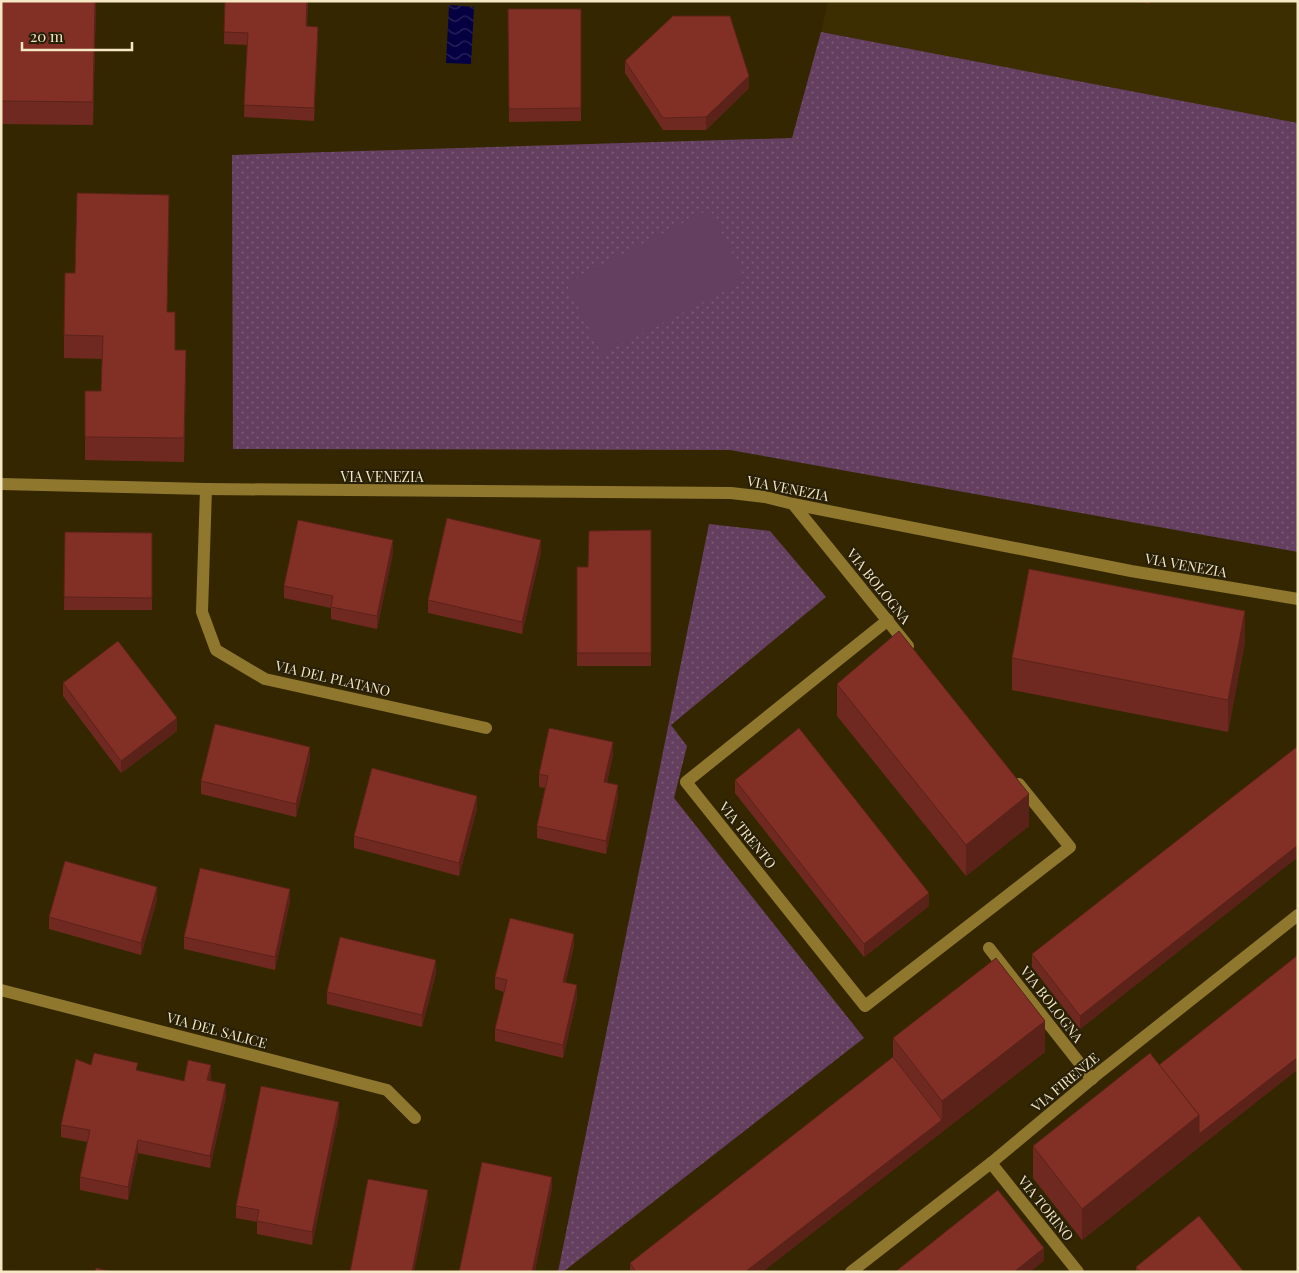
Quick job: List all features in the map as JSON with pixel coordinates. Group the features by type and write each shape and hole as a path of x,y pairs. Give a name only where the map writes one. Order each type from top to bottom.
{"street":[{"path":"1,484 206,490"},
{"name":"VIA VENEZIA","path":"206,490 731,493 765,497 1131,571 1298,599"},
{"name":"VIA DEL PLATANO","path":"206,490 202,612 216,650 266,679 486,728"},
{"name":"VIA BOLOGNA","path":"793,504 918,658"},
{"name":"VIA TRENTO","path":"888,620 686,782 865,1006 1070,847 1009,771"},
{"name":"VIA FIRENZE","path":"852,1272 991,1163 1092,1079 1298,915"},
{"name":"VIA BOLOGNA","path":"989,948 1092,1079"},
{"name":"VIA DEL SALICE","path":"1,990 387,1090 415,1118"},
{"name":"VIA TORINO","path":"991,1163 1078,1272"}],"shaded area":[{"path":"828,1 1298,1 1298,123 821,32"},
{"path":"821,32 1298,123 1298,552 730,450 233,449 232,155 792,138"},
{"path":"710,209 746,280 602,354 566,283"},
{"path":"709,524 770,531 826,597 671,725 687,746 674,798 864,1038 563,1272 558,1272"}],"water":[{"path":"449,5 474,7 471,64 446,63"}],"building":[{"path":"1,1 95,1 93,102 1,101"},
{"path":"225,1 307,1 306,26 318,27 314,108 244,105 248,33 224,32"},
{"path":"508,9 581,9 581,108 509,109"},
{"path":"673,16 730,16 749,76 706,117 663,118 625,61"},
{"path":"77,193 169,195 167,312 175,312 175,350 186,350 184,438 85,437 85,391 101,391 103,336 64,335 65,273 75,273"},
{"path":"447,518 541,540 522,622 428,600"},
{"path":"298,520 393,540 377,616 331,607 333,596 284,586"},
{"path":"651,530 651,653 577,653 577,567 588,567 589,531"},
{"path":"65,532 152,533 152,598 64,597"},
{"path":"1029,569 1245,611 1228,700 1012,658"},
{"path":"899,631 1029,794 966,845 837,684"},
{"path":"118,641 177,718 121,761 63,683"},
{"path":"215,724 310,747 296,804 201,781"},
{"path":"549,728 613,742 604,782 618,785 606,841 537,826 548,776 539,774"},
{"path":"799,728 929,893 864,944 735,780"},
{"path":"1298,746 1298,845 1080,1016 1032,954"},
{"path":"372,768 477,796 459,863 354,836"},
{"path":"65,861 157,887 141,943 49,917"},
{"path":"200,868 290,889 275,957 184,937"},
{"path":"510,918 574,934 563,982 577,985 563,1045 495,1029 507,980 495,977"},
{"path":"340,937 436,960 422,1015 327,992"},
{"path":"1298,955 1298,1057 1199,1134 1199,1115 1159,1065"},
{"path":"996,958 1045,1021 942,1101 893,1038"},
{"path":"94,1053 138,1063 136,1070 184,1081 188,1060 211,1065 207,1080 226,1084 210,1156 138,1140 128,1187 80,1177 90,1130 61,1125 76,1059 91,1065"},
{"path":"1150,1053 1199,1115 1082,1209 1033,1146"},
{"path":"893,1057 942,1120 745,1272 636,1272 630,1263"},
{"path":"261,1086 339,1102 312,1232 257,1221 259,1210 236,1206"},
{"path":"482,1162 552,1177 532,1272 459,1272"},
{"path":"368,1179 428,1190 412,1272 350,1272"},
{"path":"998,1190 1044,1248 1014,1272 895,1272"},
{"path":"1199,1216 1244,1272 1140,1272 1136,1267"},
{"path":"96,1268 113,1272 95,1272"}]}
